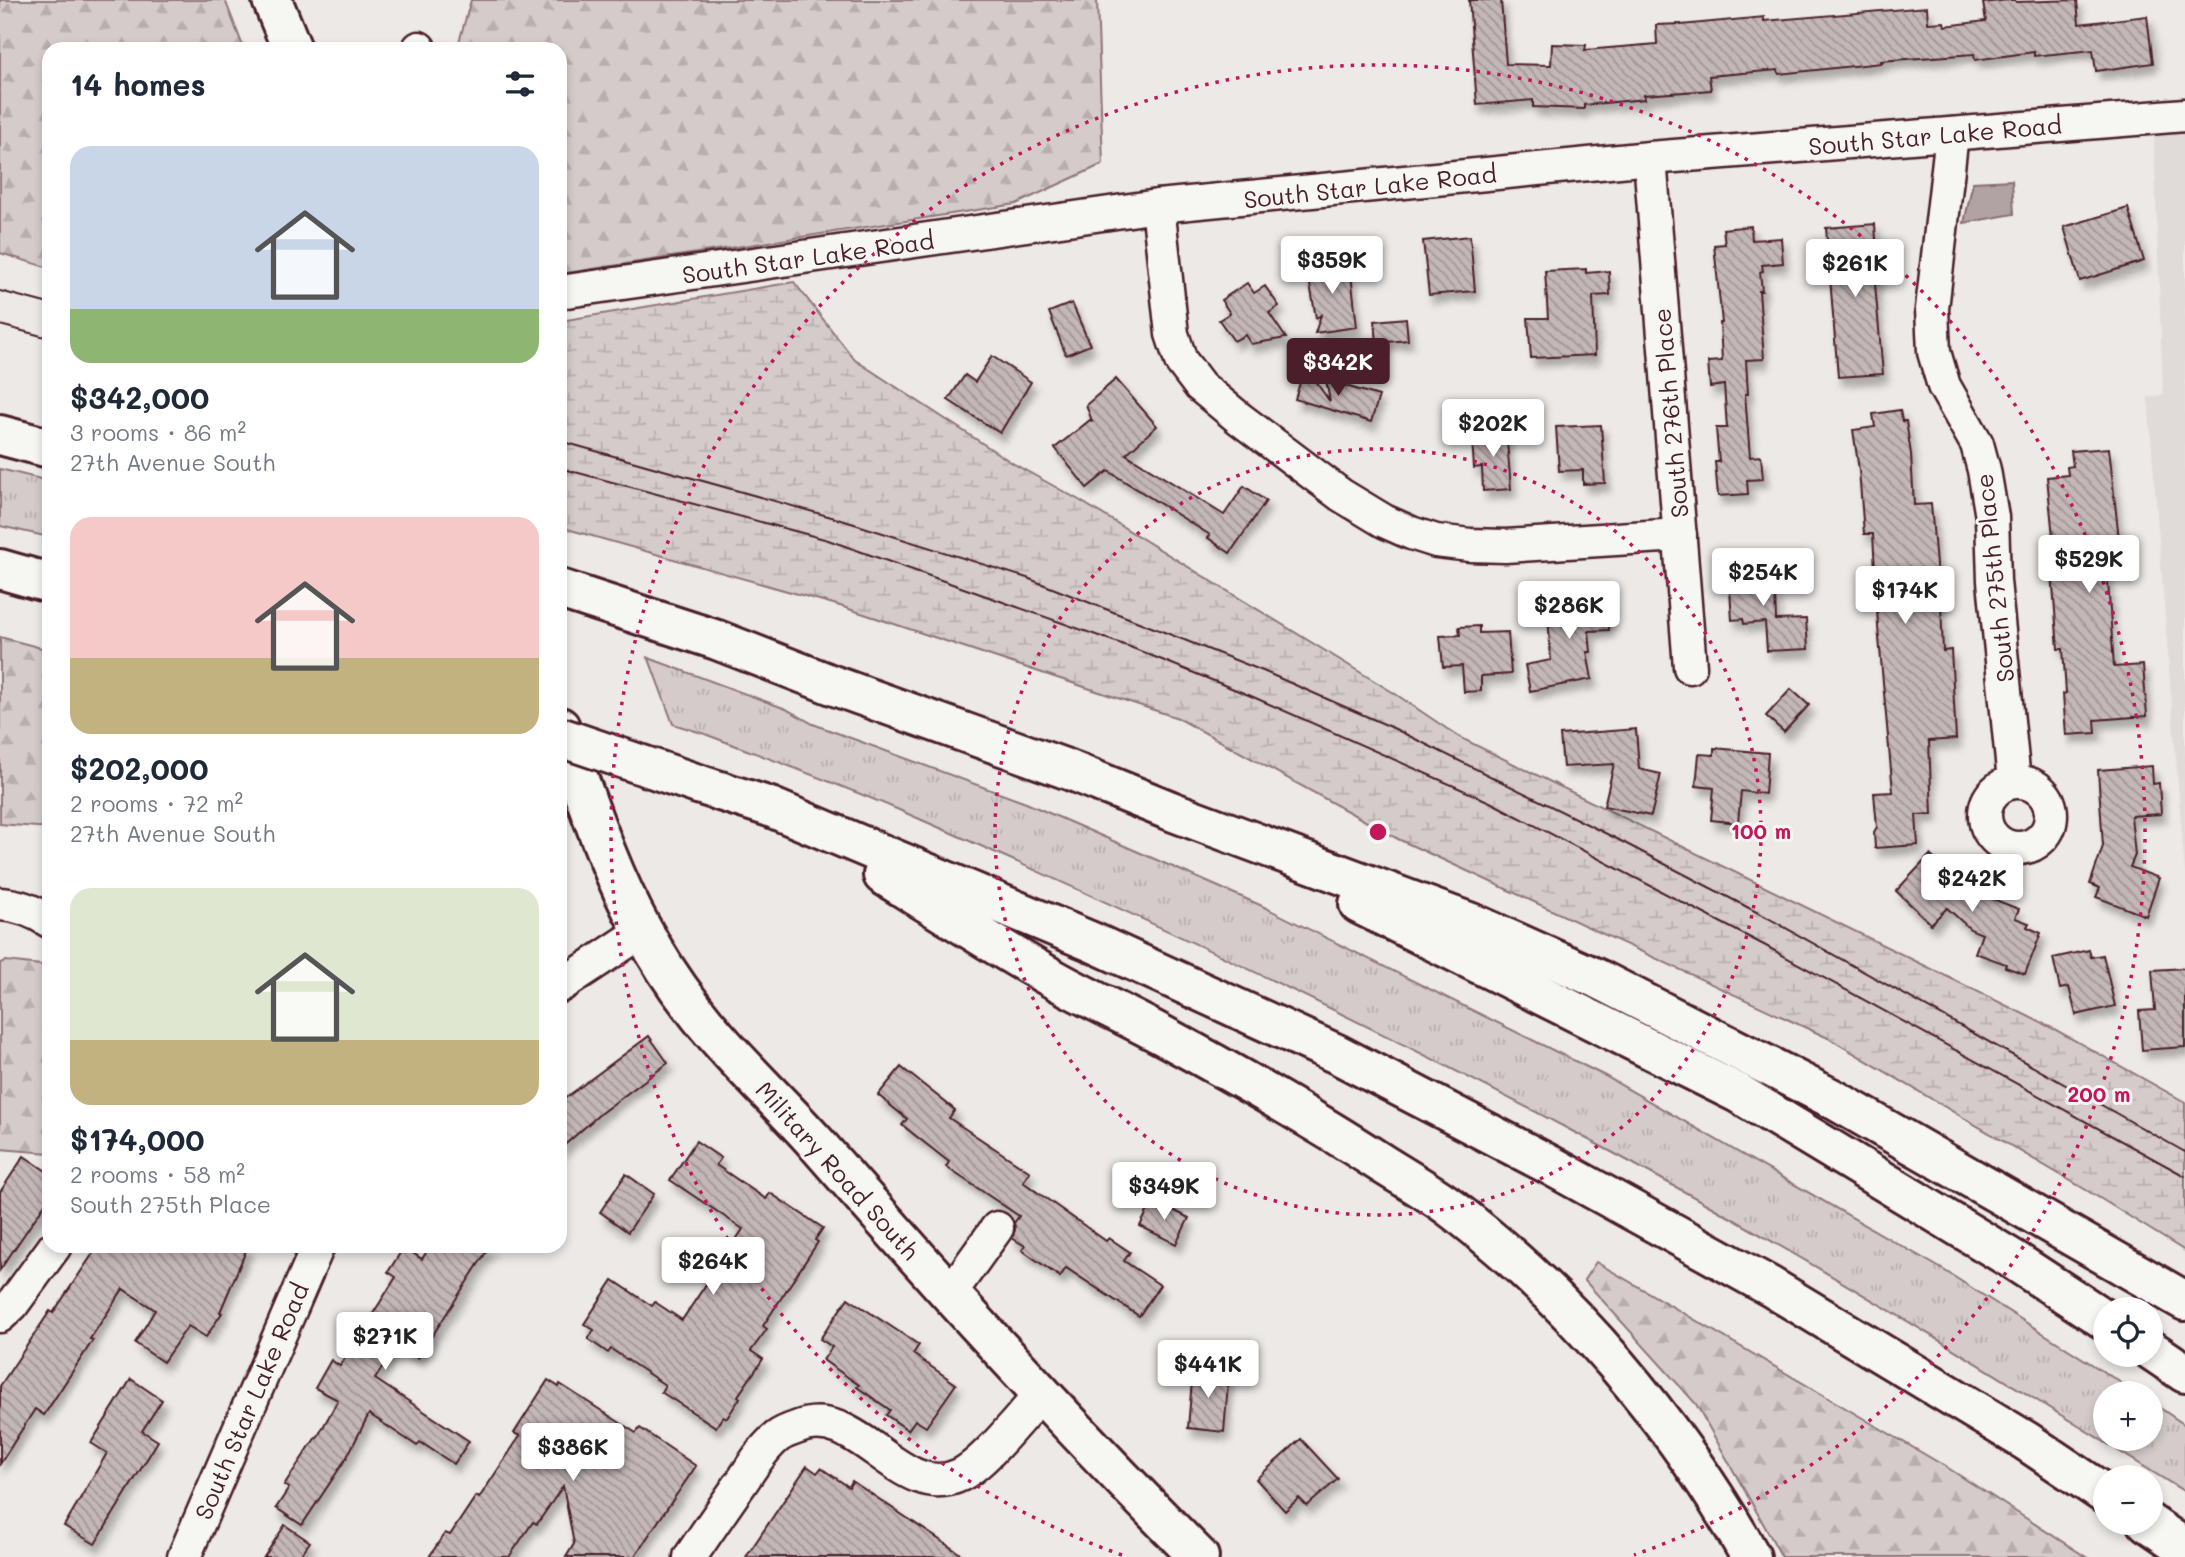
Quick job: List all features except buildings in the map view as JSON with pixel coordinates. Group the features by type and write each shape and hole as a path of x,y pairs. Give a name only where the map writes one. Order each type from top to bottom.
{"main road":[{"path":"272,0 289,42"},
{"path":"0,435 42,446"},
{"path":"0,569 42,581"},
{"path":"567,591 716,640 1072,771 1171,811 1477,925 1598,979 1835,1100 2185,1301"},
{"path":"567,739 770,807 1092,942 1337,1055 1550,1165 1771,1287 2026,1441 2093,1486"},
{"name":"Military Road South","path":"567,746 621,889 643,931 691,1006 785,1108 949,1295 1199,1557"},
{"path":"770,807 1052,978 1160,1034 1327,1128 1446,1205 1519,1265 1567,1311 1624,1373 1671,1434 1730,1520 1751,1557"},
{"path":"1171,811 1738,1093 2012,1259 2093,1312"},
{"path":"2163,1358 2185,1373"},
{"path":"2163,1533 2185,1548"}],"street":[{"name":"South Star Lake Road","path":"567,291 1158,206 1650,158 2185,115"},
{"name":"South 275th Place","path":"1952,134 1932,309 1934,352 1944,386 1977,444 1984,470 1992,517 1994,581 2014,781"},
{"name":"South 276th Place","path":"1650,158 1690,667"},
{"path":"1158,206 1172,334 1181,362 1200,386 1341,495 1410,533 1436,541 1469,545 1505,546 1680,535"},
{"path":"0,904 12,904 42,917"},
{"path":"567,981 643,931"},
{"path":"949,1295 997,1228"},
{"path":"0,1316 12,1305 50,1253"},
{"name":"South Star Lake Road","path":"184,1557 315,1253"},
{"path":"690,1557 762,1452 779,1435 801,1426 818,1423 839,1426 914,1475 935,1480 958,1476 976,1465 1042,1393"}],"shaded area":[{"path":"2185,115 2185,874 2148,398 2163,395 2154,142 2156,117"},
{"path":"2012,180 2014,214 1964,223 1973,182"}],"green space":[{"path":"0,0 225,0 241,42 42,42 42,266 0,253"},
{"path":"471,0 1097,0 1103,164 1016,204 567,273 567,42 459,42"},
{"path":"794,282 855,360 1014,464 1079,500 1394,693 1459,737 2054,1029 2185,1102 2185,1251 1828,1038 1398,839 1178,718 837,605 567,529 567,320"},
{"path":"0,469 42,479 42,535 0,526"},
{"path":"0,637 42,648 42,827 0,824"},
{"path":"646,657 786,709 813,724 1026,803 1260,905 1605,1076 1942,1269 2118,1381 2093,1381 2093,1435 1728,1216 1572,1131 1406,1046 1154,924 984,847 851,790 673,724"},
{"path":"6,961 42,965 42,1152 0,1149 0,963"},
{"path":"1596,1262 1948,1468 2086,1557 1782,1557 1696,1404 1584,1280"},
{"path":"2163,1410 2185,1425 2185,1492 2163,1478 2163,1465 2141,1465 2119,1451 2163,1451"}],"tram line":[{"path":"0,291 42,302"},
{"path":"0,325 42,336"},
{"path":"567,443 835,518 1027,578 1263,671 1391,727 1617,839 1768,918 2185,1152"},
{"path":"567,470 828,540 1130,647 1251,696 1490,802 1764,945 2185,1176"}]}
